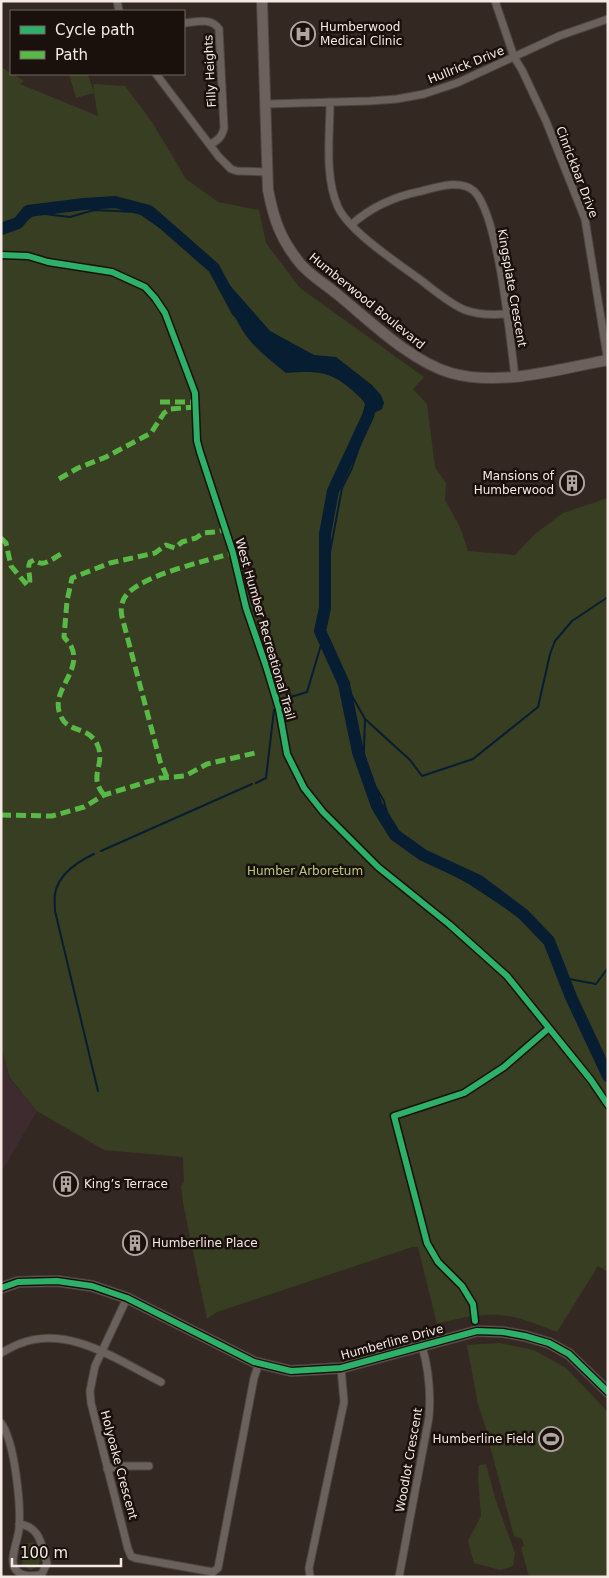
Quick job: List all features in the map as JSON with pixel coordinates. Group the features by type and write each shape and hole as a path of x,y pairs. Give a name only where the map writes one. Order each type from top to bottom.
{"street":[{"name":"Humberwood Boulevard","path":"255,1 262,17"},
{"name":"Humberwood Boulevard","path":"262,1 268,190 279,231 300,264 415,358 451,373 488,378 515,377 608,361"},
{"name":"Cinrickbar Drive","path":"495,1 514,57 546,121 585,218 608,361"},
{"name":"Hullrick Drive","path":"266,104 370,101 424,94 457,83 558,36 608,19"},
{"name":"Filly Heights","path":"185,23 210,21 216,23 219,29 224,128 223,134 211,144"},
{"path":"157,75 219,157 231,169 236,171 268,172"},
{"path":"330,102 330,164 332,182 338,207 351,225 371,243 453,304 477,314 506,314"},
{"name":"Kingsplate Crescent","path":"351,225 378,205 406,194 442,186 457,185 474,191 491,229 501,274 515,377"},
{"path":"598,300 608,298"},
{"name":"Humberline Drive","path":"1,1288 18,1282 57,1281 92,1286 127,1298 259,1364 291,1371 341,1368 477,1331 503,1332 549,1343 569,1354 608,1392"},
{"name":"Holyoake Crescent","path":"127,1298 92,1374 91,1402 131,1556 213,1572 218,1568 254,1378 259,1364"},
{"path":"1,1353 20,1344 52,1339 78,1342 161,1382"},
{"name":"Woodlot Crescent","path":"399,1577 429,1417 431,1393 422,1346"},
{"path":"310,1577 309,1568 344,1402 341,1368"},
{"path":"1,1423 6,1430 20,1500 19,1524 13,1561 15,1569 22,1575 35,1577 42,1574 47,1563 37,1533 28,1525 19,1524"},
{"path":"107,1468 149,1466"}],"shaded area":[{"path":"1,1048 10,1079 37,1111 1,1173"}],"green space":[{"name":"Humber Arboretum","path":"1,67 10,72 10,75 14,75 24,81 20,84 98,116 93,84 125,86 152,122 186,179 218,202 259,210 266,243 300,288 424,377 413,389 427,404 435,467 446,483 445,500 460,527 468,551 515,555 535,534 563,513 608,498 608,1272 598,1266 557,1332 520,1319 498,1315 474,1316 437,1324 418,1247 412,1247 217,1312 207,1319 183,1203 181,1186 184,1182 183,1157 104,1150 37,1111 10,1078 1,1047"},
{"path":"69,75 88,75 94,93 76,98"},
{"path":"499,1343 534,1350 566,1368 608,1412 608,1577 529,1577 521,1547 524,1546 522,1539 514,1536 491,1444 478,1404 467,1345"},
{"path":"486,1464 496,1501 515,1553 513,1566 500,1570 474,1563 468,1541 481,1516 478,1478 479,1465"},
{"path":"34,1542 40,1562 38,1566 31,1570 22,1566 24,1544"}],"water":[{"path":"227,282 270,331 314,355 336,357 372,385 381,395 384,403 382,409 370,415 361,398 344,383 321,373 286,373 271,361 250,341 239,325"}],"waterway":[{"path":"1,229 18,223 28,211 84,204 115,202 149,211 214,268 241,315"},
{"path":"1,232 22,223 36,213 70,217 94,210 138,212 190,248 227,282"},
{"path":"369,396 371,405 368,416 333,491 325,534 325,608 320,631 344,684 358,752 377,806 395,835 423,855 479,881 523,914 549,941 571,997 608,1076"},
{"path":"284,699 307,692 324,635 328,563 342,488 352,468 370,415"},
{"path":"324,635 327,648 337,662 343,680 365,719 410,760 422,776 473,759 538,707 550,654 555,641 572,621 608,597"},
{"path":"256,783 266,778 274,710"},
{"path":"365,719 363,776 375,786 384,801 389,822 399,838 429,861 469,883 528,922 545,941 564,978 596,984 608,968"},
{"path":"101,851 252,784"},
{"path":"94,854 75,865 64,875 55,894 55,911 98,1091"}],"marked path":[{"path":"160,402 194,402"},
{"path":"59,479 151,433 164,413 170,409 195,407"},
{"path":"104,795 97,781 100,758 97,744 88,734 66,723 59,711 60,695 71,671 74,655 71,646 64,637 67,601 72,578 110,563 155,553 166,545 175,548 182,542 196,538 203,533 224,530"},
{"path":"1,538 6,543 11,566 27,585 30,582 30,562 34,560 44,563 61,554"},
{"path":"167,777 160,761 122,617 122,604 128,593 137,586 162,574 233,553"},
{"path":"1,815 52,816 84,807 104,795 160,778 185,776 207,764 255,753"}],"cycle path":[{"name":"West Humber Recreational Trail","path":"1,255 28,256 48,262 112,272 145,287 155,298 165,313 195,393 197,441 200,452 233,553 246,608 279,709 287,754 304,788 323,812 378,867 450,925 507,976 591,1080 608,1105"},
{"path":"475,1321 473,1304 462,1286 438,1262 427,1243 394,1116 464,1093 504,1067 549,1028"},
{"path":"1,1288 18,1282 57,1281 92,1286 127,1298 254,1362 291,1371 341,1368 477,1331 503,1332 549,1343 569,1354 608,1392"}],"place":[{"name":"Humberwood Medical Clinic","path":"303,34"},
{"name":"Mansions of Humberwood","path":"572,483"},
{"name":"King’s Terrace","path":"66,1184"},
{"name":"Humberline Place","path":"135,1243"},
{"name":"Humberline Field","path":"551,1439"}]}
